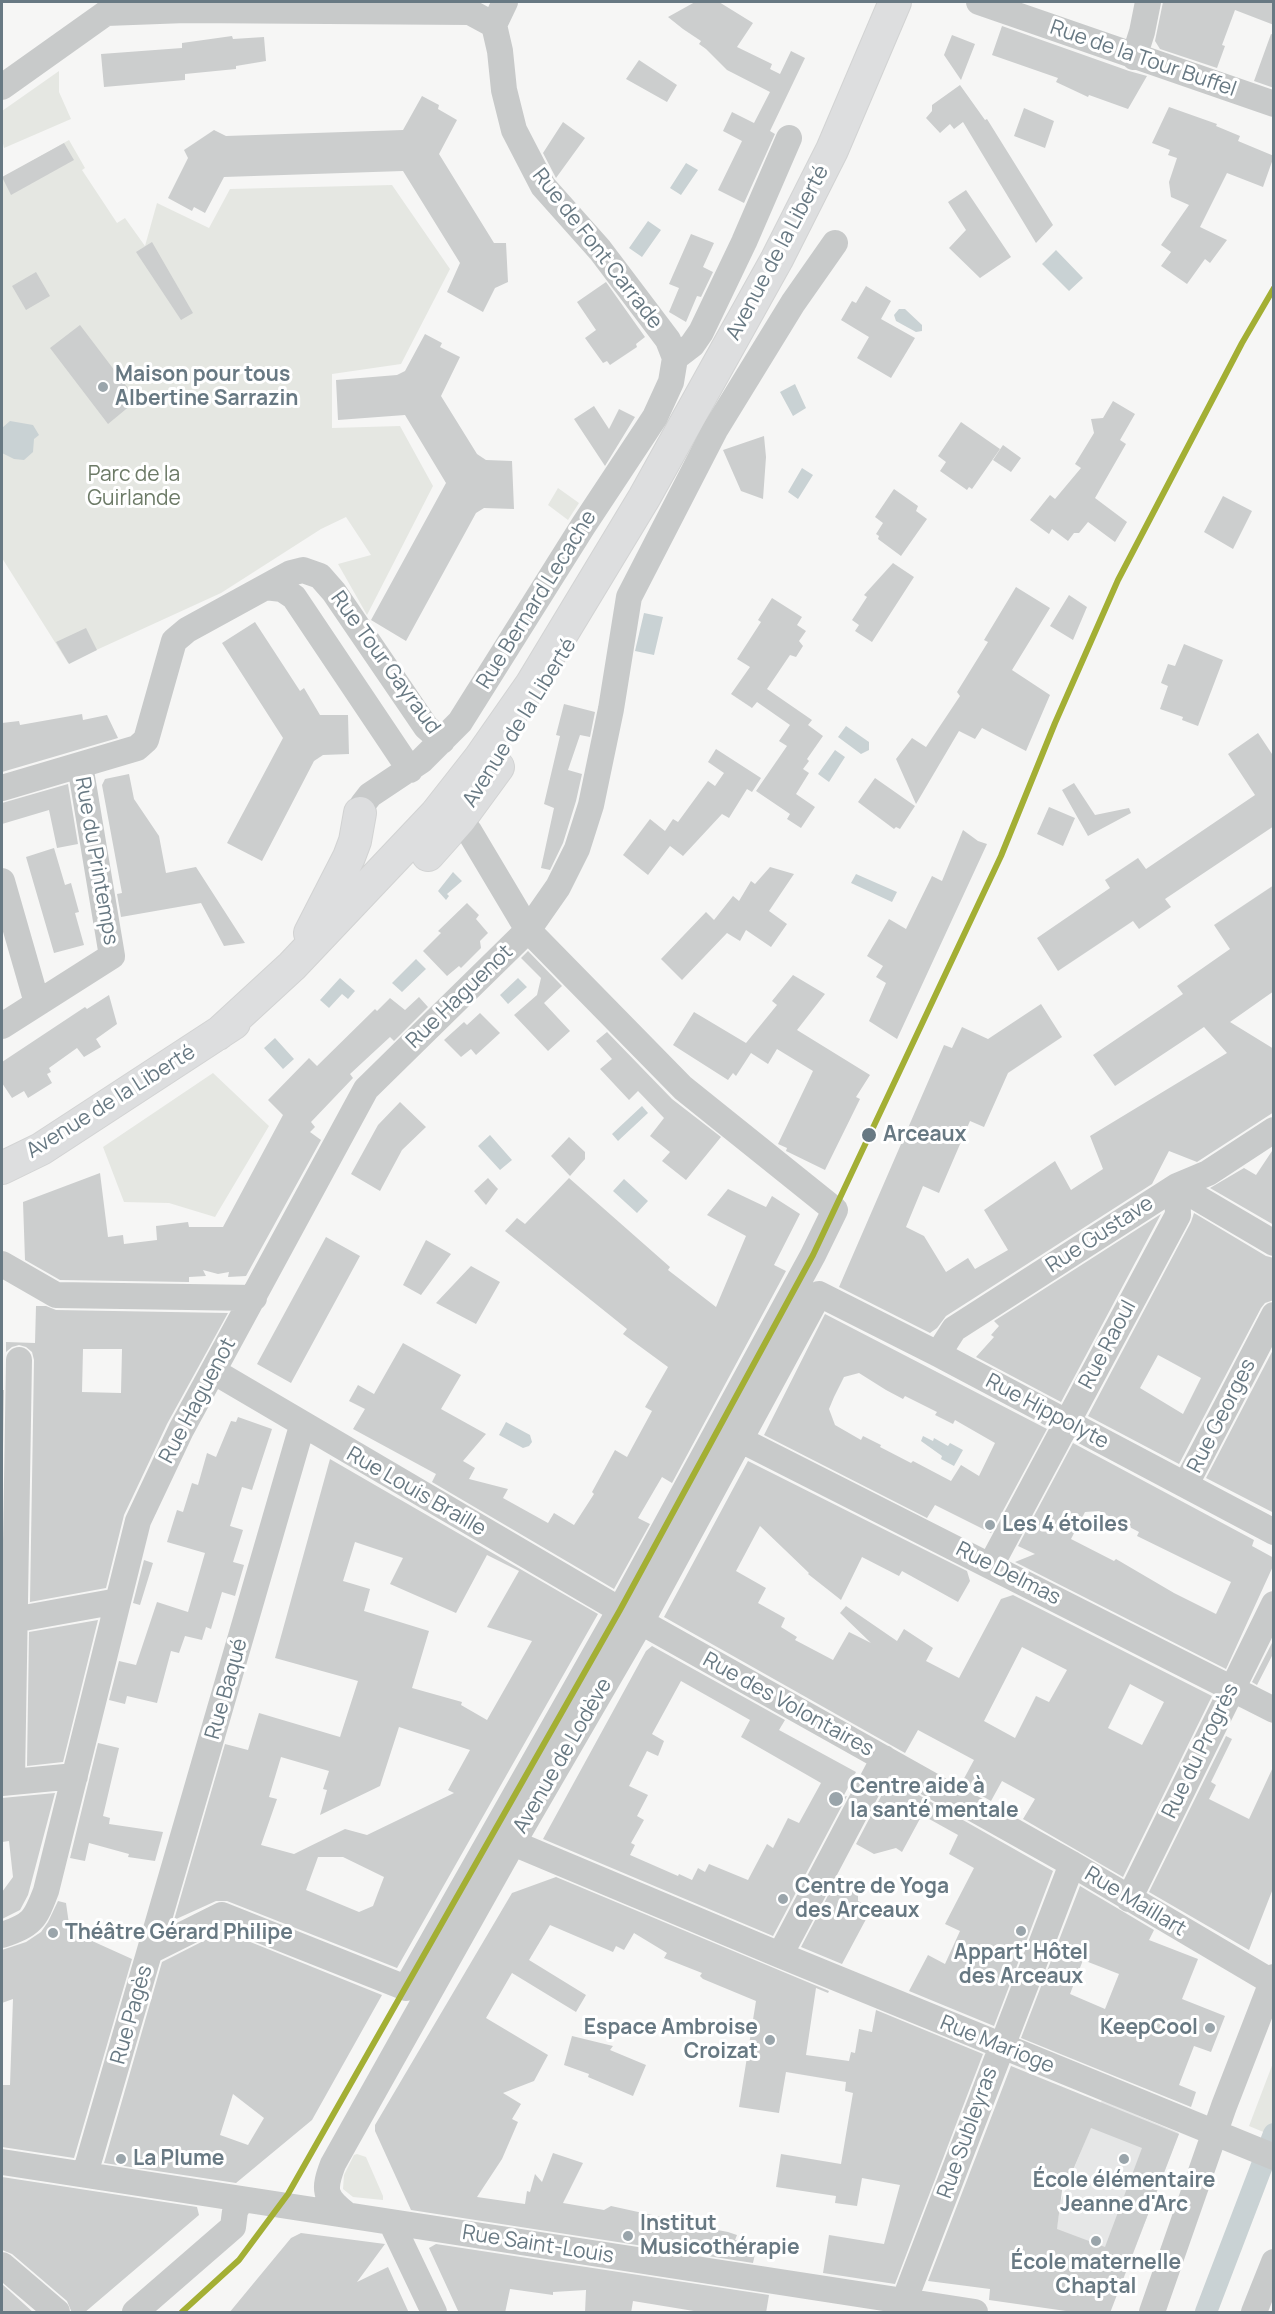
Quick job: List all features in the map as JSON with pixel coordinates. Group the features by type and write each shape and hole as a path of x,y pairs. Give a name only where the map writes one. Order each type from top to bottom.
{"main road":[{"name":"Avenue de la Liberté","path":"218,1034 292,966 436,814 480,758 531,685 644,498 777,259 832,150 896,2"},
{"name":"Avenue de la Liberté","path":"2,1168 41,1149 284,989 361,923 460,819 496,770 563,658 644,498"},
{"path":"360,813 367,830 378,841 388,842 398,839 436,814"},
{"path":"292,966 349,857 355,841 360,813"}],"street":[{"path":"2,87 106,13 187,6 470,12 494,25 504,2"},
{"name":"Rue de la Tour Buffel","path":"979,2 1274,104"},
{"path":"1134,57 1148,2"},
{"name":"Rue de Font Carrade","path":"494,25 500,51 504,90 514,129 532,166 543,186 600,250 668,340 675,358"},
{"path":"675,358 692,345 701,332 744,242 789,138"},
{"name":"Rue Haguenot","path":"2,1935 19,1929 36,1916 46,1891 138,1521 181,1430 366,1089 528,930 558,887 577,849 591,805 611,709 629,597 715,430 793,303 835,243"},
{"name":"Rue Bernard Lecache","path":"360,813 370,795 410,770 460,722 583,526 655,417 671,382 675,358"},
{"name":"Rue Tour Gayraud","path":"2,788 137,748 146,740 174,641 187,630 265,587 291,573 303,570 320,576 334,592 426,727 442,741"},
{"name":"Rue Tour Gayraud","path":"265,587 282,589 294,597 410,770"},
{"name":"Rue du Printemps","path":"37,1003 112,956 80,765"},
{"path":"469,831 528,930 682,1088 835,1210 631,1616"},
{"path":"2,881 37,1003 2,1026"},
{"name":"Rue Gustave","path":"938,1354 954,1329 1177,1186 1208,1173 1274,1130"},
{"path":"1177,1186 1274,1243"},
{"name":"Rue Raoul","path":"991,1565 1178,1215 1177,1186"},
{"path":"2,1264 56,1295 254,1298"},
{"name":"Rue Hippolyte","path":"819,1294 938,1354 1274,1532"},
{"name":"Avenue de Lodève","path":"346,2214 328,2197 326,2186 333,2164 513,1843 631,1616 741,1440 819,1294"},
{"name":"Rue Georges","path":"1186,1484 1274,1315"},
{"path":"19,1360 9,1443 7,1782 75,1776"},
{"name":"Rue Louis Braille","path":"213,1371 302,1426 631,1616"},
{"name":"Rue Baqué","path":"150,1951 302,1426"},
{"name":"Rue Delmas","path":"741,1440 1274,1710"},
{"path":"8,1621 118,1601"},
{"name":"Rue du Progrès","path":"1129,1899 1274,1604"},
{"name":"Rue des Volontaires","path":"631,1616 998,1823"},
{"name":"Rue Pagès","path":"85,2174 150,1951 222,1915 406,1988 631,1616"},
{"path":"780,1955 884,1758"},
{"name":"Rue Maillart","path":"998,1823 1273,1980"},
{"name":"Rue Marioge","path":"513,1843 1000,2046 1274,2157"},
{"name":"Rue Subleyras","path":"902,2307 1000,2046 1072,1864"},
{"path":"1152,2313 1224,2106 1273,1980"},
{"name":"Rue Saint-Louis","path":"2,2162 346,2214 902,2307 975,2313"},
{"path":"135,2313 233,2227 236,2211 242,2199"},
{"path":"391,2222 434,2313"},
{"path":"1254,2313 1274,2262"},
{"path":"2,2265 57,2313"}],"shaded area":[{"path":"686,163 698,170 681,195 670,188"},
{"path":"648,221 661,230 642,257 629,248"},
{"path":"1056,250 1083,278 1069,291 1042,264"},
{"path":"899,309 905,309 922,325 922,331 916,332 896,321 894,315"},
{"path":"795,384 806,408 793,416 780,392"},
{"path":"10,421 33,425 39,435 34,439 33,452 24,460 14,459 2,453 2,428"},
{"path":"802,468 813,475 798,499 788,492"},
{"path":"644,613 663,617 654,655 635,651"},
{"path":"846,726 869,742 869,750 861,754 838,737"},
{"path":"835,750 845,757 829,782 818,774"},
{"path":"453,872 462,881 447,894 449,896 446,900 438,891"},
{"path":"856,874 897,892 892,902 851,883"},
{"path":"416,959 426,969 402,992 392,983"},
{"path":"340,978 355,991 348,999 342,994 329,1008 320,1000"},
{"path":"518,978 527,987 508,1004 500,995"},
{"path":"275,1038 294,1059 283,1069 264,1048"},
{"path":"642,1106 648,1113 618,1141 612,1134"},
{"path":"490,1135 512,1160 500,1170 478,1146"},
{"path":"624,1179 648,1201 637,1213 613,1191"},
{"path":"506,1422 530,1435 532,1442 529,1446 523,1448 499,1435"},
{"path":"923,1436 933,1441 934,1438 948,1446 950,1443 963,1450 954,1466 941,1459 942,1456 921,1441"},
{"path":"1102,2100 1179,2133 1123,2280 1053,2253 1061,2200"}],"green space":[{"path":"59,71 59,92 71,119 4,148 2,111"},
{"name":"Parc de la Guirlande","path":"69,140 85,168 82,170 117,223 125,218 145,246 157,203 209,228 230,189 392,185 450,269 401,364 332,374 332,428 400,426 433,486 367,615 338,564 371,555 346,517 321,529 221,593 68,663 2,558 2,178"},
{"path":"558,488 579,503 568,520 548,505"},
{"path":"213,1073 269,1126 215,1217 169,1203 124,1202 103,1147"},
{"path":"1273,2063 1273,2136 1249,2126"},
{"path":"354,2155 366,2157 383,2200 353,2197 343,2189 344,2175"}],"building":[{"path":"695,2 719,2 753,23 737,47 772,64 770,69 780,74 791,51 805,58 770,131 775,134 744,203 718,190 742,141 723,131 732,112 754,123 770,92 727,70 699,44 701,41 668,17"},
{"path":"1163,2 1274,2 1274,25 1235,10 1222,45 1225,46 1217,68 1160,49 1155,41"},
{"path":"1002,26 1147,76 1128,109 1089,95 1088,97 1056,82 1058,78 992,55"},
{"path":"1271,34 1274,35 1274,88 1254,81"},
{"path":"952,35 975,44 961,80 944,55"},
{"path":"232,36 233,39 264,37 266,61 236,66 236,69 185,74 185,80 104,87 101,54 182,48 182,43"},
{"path":"639,60 677,85 667,102 626,79"},
{"path":"960,85 985,120 987,119 1053,225 1036,243 963,122 954,129 950,124 940,133 926,118 932,111 932,105"},
{"path":"422,96 439,105 438,109 457,120 439,154 494,243 506,243 508,282 495,288 483,312 447,292 460,263 403,171 224,177 205,213 194,207 192,211 168,198 188,158 184,150 214,130 226,136 403,130"},
{"path":"1169,107 1217,124 1216,126 1240,136 1238,141 1274,156 1263,187 1227,173 1200,227 1227,240 1210,263 1205,259 1187,284 1161,266 1171,252 1161,245 1189,205 1171,197 1169,182 1177,158 1168,155 1170,150 1152,143"},
{"path":"1024,108 1054,121 1045,148 1014,136"},
{"path":"563,122 585,138 556,178 543,153"},
{"path":"64,143 74,160 11,195 2,177"},
{"path":"966,190 1011,257 980,278 949,248 966,230 948,202"},
{"path":"691,234 714,243 703,267 713,272 701,297 697,296 686,322 669,312 679,288 669,284"},
{"path":"152,242 193,313 181,320 136,252"},
{"path":"36,272 50,296 26,310 12,286"},
{"path":"606,282 645,337 636,344 637,347 610,365 607,361 603,363 585,338 596,330 577,302"},
{"path":"866,286 891,301 881,319 915,338 891,378 857,358 869,337 841,320 852,301 856,303"},
{"name":"Maison pour tous Albertine Sarrazin","path":"80,325 137,400 108,424 50,348"},
{"path":"425,334 442,343 440,347 460,357 441,396 477,454 486,460 512,461 514,509 484,508 476,513 406,641 371,620 446,483 405,415 338,420 336,380 397,375 405,371"},
{"path":"1113,401 1135,414 1120,440 1126,444 1095,498 1127,522 1115,542 1088,522 1068,541 1052,529 1049,534 1030,520 1050,495 1055,499 1081,468 1075,464 1094,433 1091,419 1103,418"},
{"path":"594,406 609,429 619,409 635,417 605,466 574,419"},
{"path":"961,422 1000,449 972,489 969,487 967,490 940,471 946,462 938,456"},
{"path":"764,436 766,457 763,499 741,491 723,450"},
{"path":"1003,445 1021,458 1011,472 993,460"},
{"path":"894,489 918,506 916,511 927,519 901,556 878,539 879,536 876,534 883,523 875,517"},
{"path":"1223,496 1252,511 1233,549 1204,532"},
{"path":"893,563 914,577 872,642 855,631 859,625 852,620 867,597 864,595"},
{"path":"1016,587 1050,608 1012,670 1050,695 1026,751 982,728 975,739 959,731 916,804 896,759 912,738 926,747 960,696 957,692 988,642 984,640"},
{"path":"1069,595 1087,607 1073,640 1050,626"},
{"path":"772,598 802,617 797,625 806,631 799,641 803,646 796,657 790,655 767,689 812,720 808,725 823,736 807,759 809,761 803,769 809,773 796,794 815,807 801,828 787,819 790,814 756,791 787,746 779,741 790,725 757,702 752,708 731,694 750,667 737,659 761,622 758,620"},
{"path":"255,622 300,691 304,688 320,715 348,715 349,754 323,755 314,761 262,861 227,843 283,738 222,643"},
{"path":"86,628 97,650 69,664 56,642"},
{"path":"1184,644 1223,660 1198,726 1182,720 1183,717 1160,709 1168,686 1161,683 1168,664 1175,666"},
{"path":"564,704 595,712 590,737 580,735 568,770 582,774 563,843 550,870 541,868 554,808 544,804 560,736 556,735"},
{"path":"82,714 83,720 107,715 118,738 2,772 2,723 19,721 20,725"},
{"path":"1258,733 1274,757 1274,826 1165,899 1171,907 1139,929 1133,921 1058,971 1037,938 1110,888 1105,880 1138,858 1146,869 1255,795 1228,754"},
{"path":"716,749 761,778 752,792 747,789 729,818 722,814 683,856 670,846 648,875 623,855 650,819 665,831 673,819 678,822 708,781 715,786 724,773 708,762"},
{"path":"129,774 134,799 159,836 166,873 196,867 245,943 224,946 201,903 121,917 117,894 122,893 102,785 105,779"},
{"path":"875,778 915,806 900,829 896,827 894,829 858,802"},
{"path":"1074,783 1095,815 1129,808 1131,813 1088,836 1062,790"},
{"path":"68,784 78,844 57,848 49,810 2,824 2,803"},
{"path":"1049,807 1075,818 1063,846 1037,834"},
{"path":"963,830 978,841 987,844 897,1039 869,1021 886,983 876,977 883,966 867,956 889,919 906,929 932,876 942,881"},
{"path":"54,848 65,885 71,883 79,912 75,913 84,945 54,953 26,857"},
{"path":"770,867 794,874 769,911 787,924 771,947 746,930 740,941 727,933 682,980 661,959 706,912 714,920 733,896 739,901 751,881 755,884"},
{"path":"1274,885 1274,991 1230,1022 1274,1049 1274,1112 1197,1162 1169,1151 1152,1184 946,1316 930,1333 839,1287 944,1045 952,1048 962,1027 988,1039 1041,1004 1062,1037 1008,1073 984,1127 970,1121 939,1193 923,1186 906,1227 924,1236 946,1272 968,1258 975,1269 1008,1250 984,1210 1055,1161 1071,1190 1103,1169 1090,1136 1227,1053 1204,1027 1115,1086 1093,1055 1183,994 1177,986 1230,949 1214,925"},
{"path":"467,903 479,915 476,919 488,933 480,941 481,948 461,968 459,966 447,976 423,951 441,933 438,931"},
{"path":"528,951 562,986 544,1003 570,1031 548,1051 514,1015 537,995 541,978 521,958"},
{"path":"793,975 825,994 797,1030 870,1075 856,1097 860,1099 825,1170 786,1151 787,1148 778,1144 813,1071 777,1049 768,1064 751,1053 736,1076 733,1073 728,1080 673,1045 694,1012 746,1043 777,1005 772,1001"},
{"path":"109,995 117,1024 96,1039 101,1047 84,1057 77,1048 49,1068 51,1072 47,1074 52,1083 28,1098 24,1091 12,1098 2,1083 2,1062 85,1007 87,1009"},
{"path":"419,997 428,1007 394,1041 390,1037 350,1074 353,1078 311,1122 315,1127 310,1132 321,1140 246,1276 228,1277 229,1272 218,1274 203,1270 206,1276 189,1277 189,1282 60,1280 25,1260 23,1202 100,1173 108,1237 123,1235 124,1244 157,1240 156,1226 188,1222 189,1227 223,1227 283,1115 268,1100 309,1058 317,1066 375,1009 377,1011 390,998 405,1010"},
{"path":"480,1013 500,1033 476,1055 471,1049 461,1057 444,1040 464,1022 467,1025"},
{"path":"607,1032 672,1099 721,1137 686,1180 662,1161 670,1152 650,1136 664,1118 638,1091 629,1100 600,1069 612,1059 596,1041"},
{"path":"400,1102 426,1127 402,1150 380,1191 351,1174 378,1125"},
{"path":"569,1137 585,1152 585,1159 570,1176 551,1156"},
{"path":"1274,1148 1274,1225 1210,1188 1244,1168 1256,1175"},
{"path":"488,1178 498,1189 486,1205 474,1191"},
{"path":"569,1178 670,1267 668,1270 716,1307 746,1236 707,1215 728,1189 766,1207 772,1196 800,1214 774,1265 786,1271 672,1483 662,1477 638,1518 650,1524 614,1589 432,1482 436,1474 353,1429 365,1409 349,1401 358,1385 374,1394 403,1343 461,1375 441,1409 486,1434 463,1461 475,1468 469,1479 508,1489 503,1498 548,1523 554,1513 574,1525 594,1494 592,1492 615,1450 627,1457 652,1411 645,1407 668,1367 623,1334 627,1329 505,1231 517,1218 525,1224"},
{"path":"1194,1213 1266,1256 1274,1258 1274,1300 1265,1303 1261,1308 1179,1464 1088,1416","holes":["1158,1355 1201,1378 1183,1414 1140,1388"]},
{"path":"1161,1214 1061,1402 976,1357 994,1337 991,1335 999,1326 994,1321"},
{"path":"326,1237 360,1256 291,1383 257,1364"},
{"path":"426,1240 451,1254 421,1295 403,1285"},
{"path":"471,1266 500,1282 476,1324 436,1303"},
{"path":"36,1306 46,1306 56,1310 228,1313 167,1424 124,1515 106,1588 30,1602 34,1360 32,1352 19,1345 6,1352 6,1342 35,1343","holes":["83,1349 122,1349 121,1393 82,1392"]},
{"path":"825,1314 1047,1429 991,1533 935,1505 927,1518 764,1435","holes":["859,1373 903,1399 905,1396 937,1412 935,1415 953,1424 955,1420 995,1443 979,1476 961,1465 951,1481 913,1461 911,1463 863,1436 861,1440 835,1425 829,1409 844,1377"]},
{"path":"1274,1348 1274,1513 1206,1478"},
{"path":"2,1390 4,1390 2,1510"},
{"path":"238,1417 272,1429 252,1490 242,1487 230,1526 243,1530 233,1562 244,1565 235,1596 222,1592 211,1629 206,1627 202,1640 185,1636 179,1653 171,1651 157,1703 127,1696 125,1704 109,1700 119,1661 136,1665 157,1602 188,1612 205,1553 167,1542 177,1510 183,1512 192,1483 198,1485 207,1453 216,1457 231,1421 236,1422"},
{"path":"1073,1443 1254,1540 1252,1546 1274,1558 1274,1564 1226,1669 1015,1562 1035,1554 1018,1546","holes":["1099,1511 1139,1532 1137,1536 1231,1582 1216,1614 1174,1593 1116,1559 1114,1561 1071,1539 1085,1512"]},
{"path":"330,1459 598,1614 397,1968 227,1901 216,1901 174,1920 225,1744 248,1750 259,1713 340,1737 358,1681 275,1658","holes":["355,1542 403,1558 390,1584 456,1613 487,1555 519,1571 487,1627 532,1641 487,1720 461,1705 462,1702 412,1688 429,1631 364,1611 370,1589 343,1581","399,1727 470,1750 448,1790 454,1793 367,1835 345,1829 294,1854 261,1845 277,1799 269,1797 281,1757 329,1771 323,1789 327,1790 320,1815 380,1786","318,1857 343,1857 384,1877 373,1906 359,1912 306,1890"]},
{"path":"748,1461 967,1571 970,1581 958,1602 902,1571 899,1576 862,1557 841,1600 808,1574 760,1526 736,1571 766,1588 758,1603 785,1618 781,1627 797,1637 795,1640 833,1660 849,1632 871,1643 840,1613 846,1606 897,1641 904,1629 933,1648 926,1661 959,1678 1001,1599 1013,1595 1212,1696 1123,1877 1023,1819 1035,1799 1002,1781 991,1801 961,1784 974,1760 918,1730 905,1753 664,1617","holes":["1022,1647 1067,1670 1049,1702 1036,1696 1015,1738 984,1721","1130,1684 1164,1702 1142,1745 1108,1728"]},
{"path":"144,1560 153,1563 140,1605 133,1603"},
{"path":"98,1620 63,1762 27,1766 29,1632"},
{"path":"1274,1639 1274,1652 1257,1685 1252,1682"},
{"path":"652,1646 785,1720 779,1730 856,1772 843,1797 847,1796 773,1936 543,1839 646,1651","holes":["681,1681 750,1720 741,1737 821,1783 799,1823 788,1818 773,1848 767,1844 748,1880 709,1864 705,1872 698,1868 692,1880 630,1855 635,1845 631,1843 644,1820 637,1816 648,1795 629,1786 647,1751 658,1756 664,1741 652,1734"]},
{"path":"1226,1736 1232,1739 1211,1782 1216,1785 1209,1799 1249,1819 1274,1765 1274,1886 1249,1950 1149,1892"},
{"path":"98,1743 119,1748 103,1816 110,1818 109,1824 163,1832 155,1861 128,1857 129,1854 89,1843 85,1861 70,1858"},
{"path":"894,1781 1053,1871 994,2026 909,1991 928,1955 945,1964 960,1931 945,1924 974,1868 949,1854 958,1835 922,1815 902,1852 896,1848 874,1854 856,1844 888,1783"},
{"path":"55,1793 28,1895 20,1910 2,1919 2,1892 13,1877 9,1841 2,1842 2,1798"},
{"path":"556,1877 829,1991 828,1993 816,1988 806,2055 849,2061 851,2052 855,2053 859,2029 872,2032 876,2010 983,2054 895,2284 823,2273 829,2235 884,2244 900,2185 862,2178 857,2206 835,2203 836,2196 776,2187 781,2154 841,2164 853,2093 845,2091 846,2082 786,2072 779,2113 739,2107 756,2001 703,1979 700,1976 702,1973 664,1958 667,1953 634,1933 624,1950 616,1946 613,1952 550,1925 529,1960 586,1995 576,2012 512,1973 486,2018 548,2055 534,2081 503,2093 521,2104 512,2119 518,2122 502,2159 477,2197 525,2204 527,2191 530,2192 535,2174 542,2182 553,2153 583,2163 563,2203 604,2210 611,2206 661,2217 660,2219 728,2232 737,2235 735,2240 757,2245 753,2263 411,2210 375,2131 375,2125 512,1893"},
{"path":"858,1879 858,1901 872,1908 842,1964 801,1947 833,1886 839,1890"},
{"path":"1080,1886 1154,1930 1149,1940 1198,1959 1182,1999 1225,2016 1211,2052 1194,2046 1179,2085 1196,2092 1191,2107 1021,2038","holes":["1083,1960 1119,1974 1105,2009 1070,1994"]},
{"path":"58,1901 66,1903 70,1931 132,1959 74,2158 2,2147 2,2085 10,2085 13,1999 2,2003 2,1950 26,1942 41,1932"},
{"path":"223,1931 382,1995 312,2120 236,2183 104,2163 162,1962","holes":["233,2094 264,2118 248,2145 220,2135"]},
{"path":"572,2036 613,2046 610,2050 646,2065 633,2096 588,2077 589,2074 564,2065"},
{"path":"1011,2066 1179,2134 1110,2313 1080,2313 989,2300 990,2289 928,2281","holes":["1091,2128 1142,2148 1105,2247 1057,2229 1063,2183 1067,2184"]},
{"path":"2,2177 197,2207 199,2215 84,2313 72,2313 67,2301 12,2254 2,2250"},
{"path":"301,2233 385,2244 357,2282 388,2267 409,2313 229,2313 291,2238"},
{"path":"436,2244 769,2295 766,2313 706,2313 633,2301 631,2313 585,2313 586,2290 553,2292 553,2295 510,2289 505,2313 459,2313 429,2248"},
{"path":"2,2284 34,2313 2,2313"}],"waterway":[{"path":"1206,2312 1274,2134"}],"transit line":[{"path":"182,2312 239,2260 288,2194 620,1610 813,1255 1001,856 1055,723 1118,580 1242,343 1274,288"}],"place":[{"name":"Maison pour tous Albertine Sarrazin","path":"103,387"},
{"name":"Arceaux","path":"869,1135"},
{"name":"Les 4 étoiles","path":"990,1525"},
{"name":"Centre aide à la santé mentale","path":"836,1799"},
{"name":"Centre de Yoga des Arceaux","path":"783,1899"},
{"name":"Appart' Hôtel des Arceaux","path":"1021,1931"},
{"name":"Théâtre Gérard Philipe","path":"53,1933"},
{"name":"KeepCool","path":"1210,2028"},
{"name":"Espace Ambroise Croizat","path":"770,2040"},
{"name":"La Plume","path":"121,2159"},
{"name":"École élémentaire Jeanne d'Arc","path":"1124,2159"},
{"name":"Institut Musicothérapie","path":"628,2236"},
{"name":"École maternelle Chaptal","path":"1096,2241"}]}
